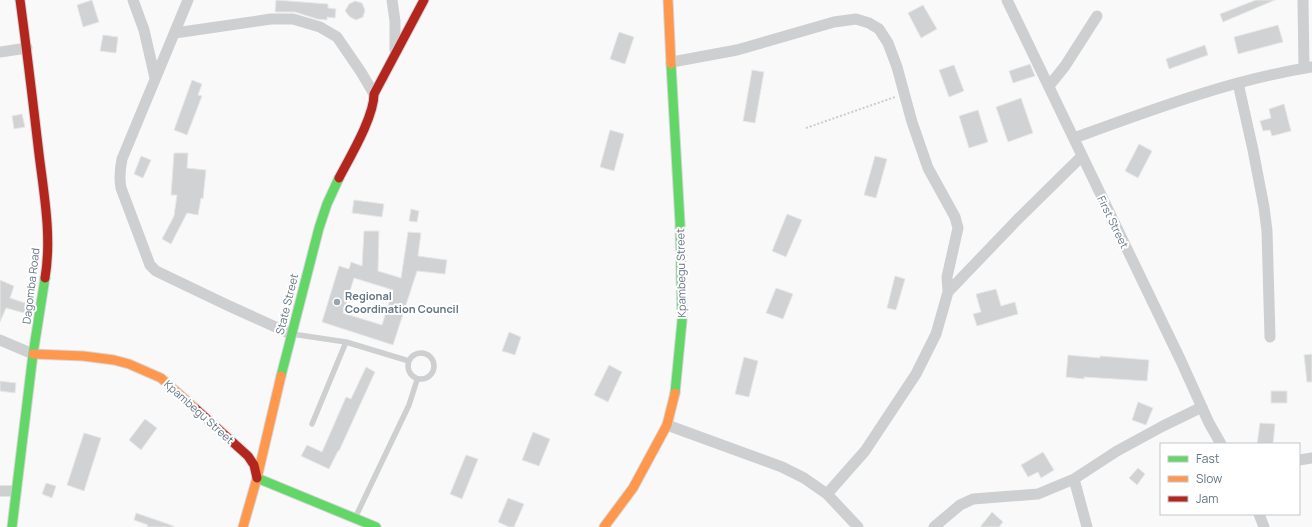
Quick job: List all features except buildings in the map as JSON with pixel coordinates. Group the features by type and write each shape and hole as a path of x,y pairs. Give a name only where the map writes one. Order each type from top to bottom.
{"street":[{"name":"Dagomba Road","path":"12,527 33,354 46,273 48,241 45,202 20,0"},
{"path":"134,0 144,30 155,78"},
{"path":"188,0 122,159 119,180 150,265 162,275 292,334"},
{"path":"392,0 395,21 395,55"},
{"name":"State Street","path":"243,527 257,478 317,235 327,204 367,122 374,103 374,94 424,0"},
{"name":"Kpambegu Street","path":"604,527 633,488 667,425 675,395 682,321 680,223 668,0"},
{"name":"First Street","path":"1007,0 1220,443"},
{"path":"1074,138 1238,83 1308,67 1303,0"},
{"path":"1048,86 1065,66 1097,16"},
{"path":"672,62 737,50 834,22 856,18 869,23 879,29 888,43 897,67 912,122 928,168 955,217 958,228 948,276 948,292 936,334 916,374 865,451 827,494"},
{"path":"175,33 271,19 293,19 320,27 337,37 374,94"},
{"path":"0,52 27,48"},
{"path":"1238,83 1264,207 1268,254 1270,337"},
{"path":"948,292 1017,220 1082,156"},
{"name":"Kpambegu Street","path":"0,340 33,354 82,355 124,362 146,370 161,378 248,456 254,465 257,478"},
{"path":"934,527 960,505 973,499 1038,494 1074,479 1117,451 1202,407"},
{"path":"667,425 782,468 804,478 827,494 858,527"},
{"path":"1300,460 1312,458"},
{"path":"257,478 376,527"},
{"path":"1074,479 1087,527"},
{"path":"0,491 16,491"},
{"path":"1259,515 1264,527"}],"lane":[{"path":"292,334 346,342 409,361"},
{"path":"312,424 346,342"},
{"path":"420,353 426,354 432,358 435,364 434,371 430,377 424,380 417,380 411,376 408,368 409,361 413,355 420,353"},
{"path":"355,518 409,405 417,380"}],"path":[{"path":"806,128 904,93"}],"traffic: fast":[{"path":"671,64 680,223 682,321 675,393"},
{"path":"281,376 319,228 327,204 339,178"},
{"path":"12,527 33,354 45,278"},
{"path":"257,478 376,527"}],"traffic: slow":[{"path":"668,0 671,64"},
{"path":"33,354 83,356 114,360 129,364 161,378 196,409"},
{"path":"243,527 257,478 281,376"},
{"path":"604,527 633,488 667,425 675,393"}],"traffic: jam":[{"path":"20,0 45,200 48,247 45,278"},
{"path":"339,178 366,125 373,103 374,94 424,0"},
{"path":"196,409 248,456 254,465 257,478"}],"place":[{"name":"Regional Coordination Council","path":"337,302"}]}
